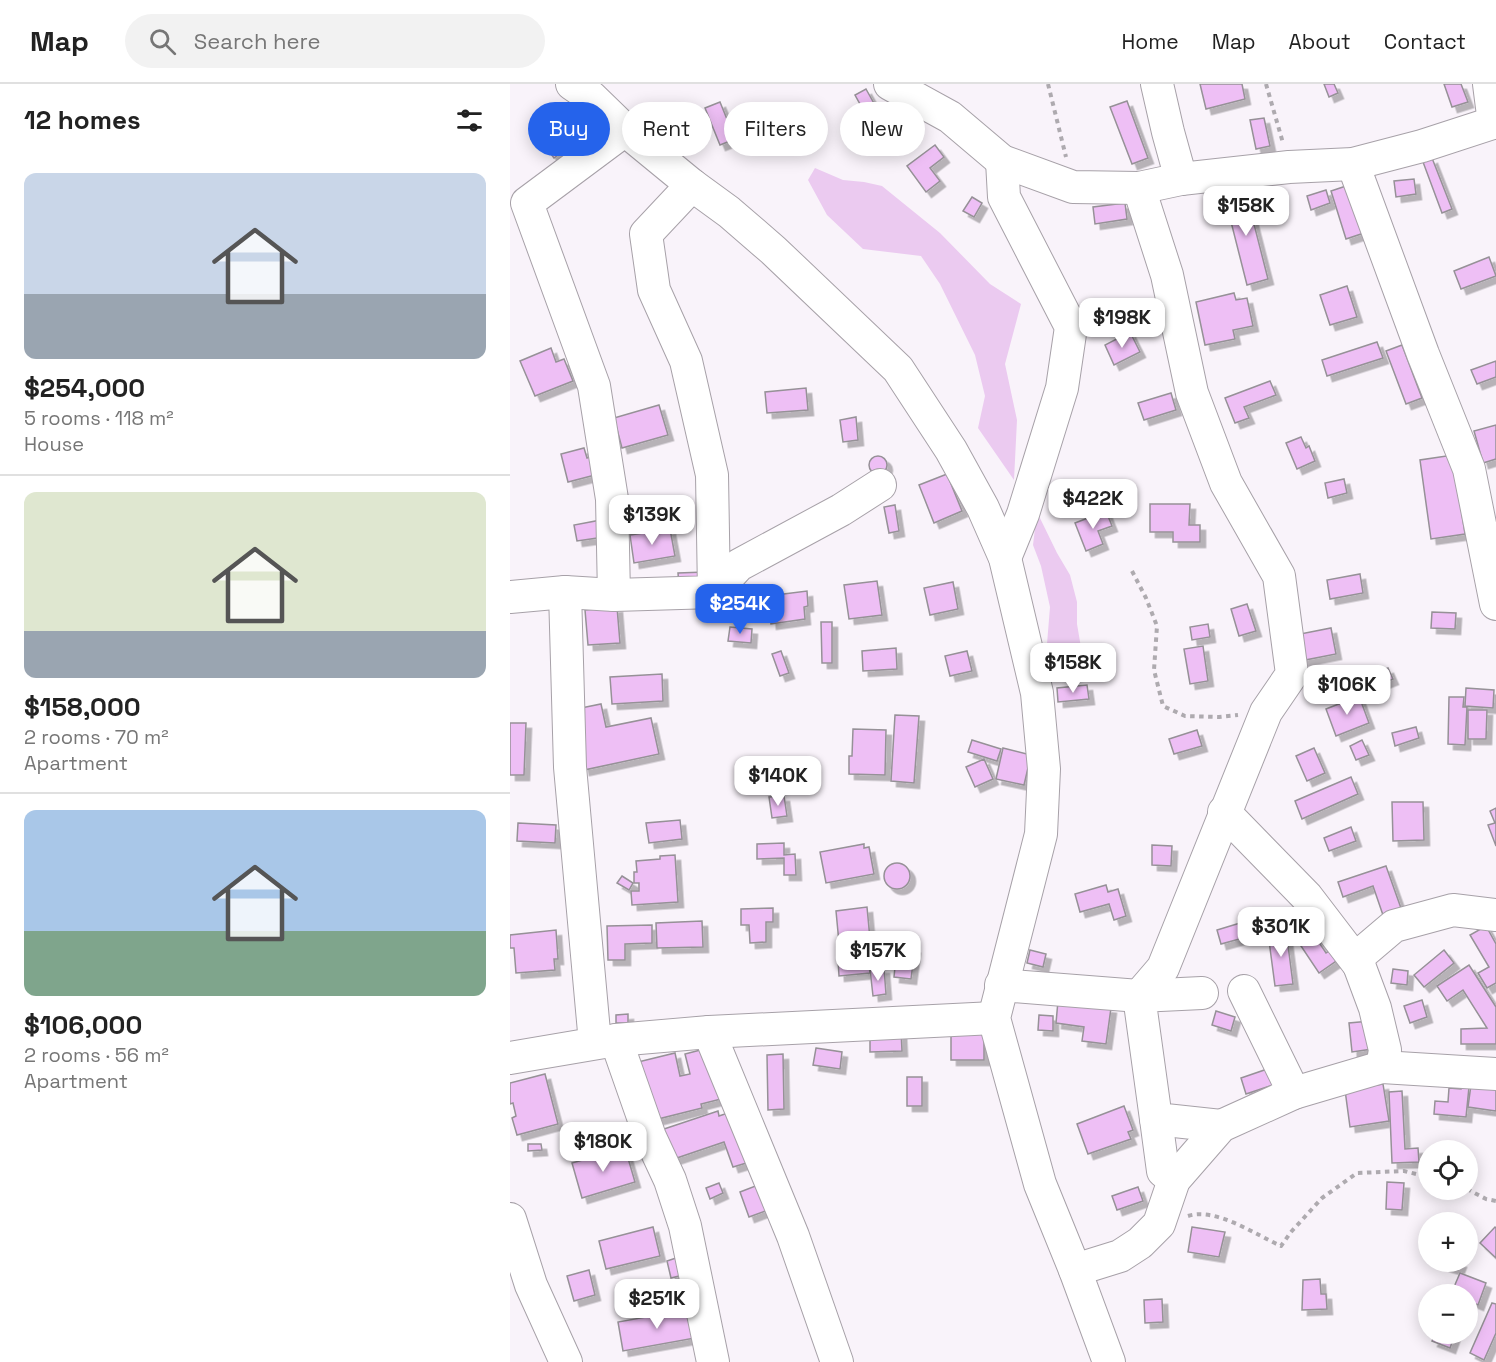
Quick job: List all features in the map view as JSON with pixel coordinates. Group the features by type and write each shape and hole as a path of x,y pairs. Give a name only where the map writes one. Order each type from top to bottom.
{"street":[{"path":"890,84 950,117 1002,161 1073,186 1139,188 1182,179 1289,167 1353,164 1422,146 1495,123 1489,84"},
{"path":"940,84 950,117"},
{"path":"1157,84 1182,179"},
{"path":"588,88 622,127"},
{"path":"614,595 612,499 594,386 527,203 622,132"},
{"path":"657,156 729,212 773,250 898,369 951,450 983,508 1005,558 1037,693 1044,769 1041,834 994,1018 1040,1184 1075,1270 1108,1362"},
{"path":"1002,161 1004,197 1071,327 1062,388 1023,514 1005,558"},
{"path":"1353,164 1423,354 1469,469 1496,604"},
{"path":"692,185 646,234 654,290 686,361 712,475 714,592"},
{"path":"1139,188 1167,275 1192,393 1226,483 1280,576 1292,674 1266,712 1162,968 1139,996 1163,1170 1174,1180"},
{"path":"510,597 565,592 614,595 714,592 739,565 841,510 880,485"},
{"path":"565,592 570,767 605,1042 670,1180 685,1226 714,1362"},
{"path":"1224,812 1307,897 1359,965 1375,1008 1385,1050 1382,1067"},
{"path":"1359,965 1361,954 1394,926 1453,910 1496,915"},
{"path":"1001,985 1139,996 1202,993"},
{"path":"1244,991 1294,1093"},
{"path":"510,1058 605,1042 709,1032 994,1018"},
{"path":"709,1032 793,1236 837,1362"},
{"path":"1075,1270 1120,1256 1140,1243 1159,1224 1174,1180 1221,1126 1294,1093 1382,1067 1496,1074"},
{"path":"1156,1119 1221,1126"},
{"path":"510,1219 531,1285 566,1362"}],"path":[{"path":"1048,84 1073,186"},
{"path":"1266,84 1289,167"},
{"path":"1132,571 1157,626 1154,670 1163,706 1185,716 1220,717 1266,712"},
{"path":"1159,1224 1195,1214 1212,1216 1225,1219 1281,1246 1322,1198 1357,1173 1404,1171 1418,1174"},
{"path":"1478,1195 1486,1199 1496,1200"}],"shaded area":[{"path":"815,168 843,180 882,186 940,233 990,284 1021,304 1005,364 1017,420 1014,480 978,428 985,396 975,355 940,284 921,256 863,249 827,215 808,180"},
{"path":"1037,512 1070,575 1077,602 1077,624 1085,671 1053,673 1047,644 1050,607 1041,566 1033,545"}],"building":[{"path":"1200,84 1242,84 1245,99 1206,109"},
{"path":"1324,84 1334,84 1338,93 1329,97"},
{"path":"1444,84 1461,84 1468,102 1452,107"},
{"path":"866,89 873,102 859,102 855,95"},
{"path":"1127,101 1148,158 1132,164 1110,107"},
{"path":"720,102 724,112 724,143 720,145 712,125 712,105"},
{"path":"1264,118 1270,146 1256,149 1250,120"},
{"path":"935,145 944,157 930,168 940,181 926,192 907,166 920,156 925,156 925,152"},
{"path":"1432,158 1452,209 1442,213 1423,162"},
{"path":"1414,179 1416,194 1396,197 1394,181"},
{"path":"1349,185 1364,233 1346,239 1331,191"},
{"path":"1245,189 1268,279 1247,285 1224,194"},
{"path":"1326,190 1330,203 1311,210 1307,196"},
{"path":"972,197 982,203 974,217 963,211"},
{"path":"1125,203 1127,219 1095,224 1093,207"},
{"path":"1489,257 1496,276 1461,289 1454,271"},
{"path":"1347,286 1357,317 1330,325 1320,295"},
{"path":"1234,293 1236,300 1247,298 1253,326 1233,330 1235,339 1205,345 1196,302"},
{"path":"1130,332 1140,352 1114,365 1105,345"},
{"path":"1377,342 1383,358 1327,376 1322,360"},
{"path":"1402,345 1422,398 1406,404 1386,351"},
{"path":"551,348 556,362 564,359 573,381 535,396 520,361"},
{"path":"1496,361 1496,377 1477,384 1471,370"},
{"path":"1270,381 1276,395 1244,407 1249,418 1235,423 1225,398"},
{"path":"806,388 808,410 767,413 765,392"},
{"path":"1171,393 1176,410 1144,420 1138,403"},
{"path":"659,405 668,435 622,448 614,418"},
{"path":"856,417 858,440 843,442 840,420"},
{"path":"1496,425 1496,459 1483,463 1474,431"},
{"path":"1301,437 1306,448 1309,446 1315,461 1297,469 1286,443"},
{"path":"584,448 587,458 590,457 595,475 568,482 561,454"},
{"path":"1453,455 1465,534 1431,539 1420,460"},
{"path":"878,456 884,459 887,465 884,471 878,474 872,471 869,465 872,459"},
{"path":"947,474 962,511 934,523 919,485"},
{"path":"1344,479 1347,493 1328,498 1325,483"},
{"path":"1150,504 1190,504 1189,525 1200,525 1200,542 1173,542 1173,532 1150,532"},
{"path":"895,505 899,531 889,533 884,507"},
{"path":"1106,511 1112,526 1098,531 1103,544 1086,551 1075,523"},
{"path":"601,520 604,537 577,541 574,525"},
{"path":"670,529 675,556 634,563 630,535"},
{"path":"705,572 706,586 679,586 678,573"},
{"path":"1360,574 1363,593 1330,599 1327,580"},
{"path":"877,581 882,615 849,619 844,585"},
{"path":"953,582 958,609 930,615 924,588"},
{"path":"807,591 808,606 804,607 805,619 771,624 768,596"},
{"path":"1247,604 1256,631 1239,636 1231,609"},
{"path":"617,607 620,643 588,645 585,610"},
{"path":"1432,612 1456,613 1455,629 1431,628"},
{"path":"821,622 832,622 832,663 822,663"},
{"path":"1208,624 1210,637 1192,640 1190,627"},
{"path":"730,627 752,629 751,643 728,641"},
{"path":"1331,628 1336,654 1300,661 1295,635"},
{"path":"1203,646 1208,681 1190,684 1184,649"},
{"path":"896,648 897,669 863,671 862,651"},
{"path":"781,651 789,673 780,676 772,654"},
{"path":"967,651 972,671 950,676 945,656"},
{"path":"1388,668 1393,679 1383,683 1378,672"},
{"path":"662,674 663,701 612,704 610,677"},
{"path":"1087,685 1089,699 1058,702 1057,688"},
{"path":"1466,688 1494,690 1493,708 1465,706"},
{"path":"1359,696 1369,723 1336,736 1326,709"},
{"path":"1449,697 1464,697 1463,707 1467,707 1465,745 1448,744"},
{"path":"601,704 606,727 651,718 659,754 584,770 571,710"},
{"path":"1468,710 1487,710 1486,739 1468,739"},
{"path":"895,715 919,716 914,783 891,781"},
{"path":"510,723 526,723 524,775 510,775"},
{"path":"1416,727 1419,738 1395,746 1392,733"},
{"path":"853,729 886,730 885,775 849,774"},
{"path":"1197,730 1202,746 1174,754 1169,739"},
{"path":"972,740 1001,749 997,761 968,752"},
{"path":"1362,740 1369,755 1356,760 1350,746"},
{"path":"1003,748 1031,755 1024,785 996,779"},
{"path":"1314,748 1325,773 1307,781 1296,756"},
{"path":"984,759 993,779 975,787 966,767"},
{"path":"1351,777 1358,794 1302,819 1295,801"},
{"path":"784,796 787,816 772,818 769,797"},
{"path":"1392,802 1423,802 1424,840 1393,841"},
{"path":"1496,808 1496,846 1488,825 1495,823 1490,811"},
{"path":"680,820 682,839 649,843 646,823"},
{"path":"518,823 556,825 555,843 517,841"},
{"path":"1351,827 1356,841 1329,851 1324,838"},
{"path":"784,843 784,855 795,854 796,875 784,875 784,858 757,859 757,844"},
{"path":"864,844 864,848 869,847 874,874 826,883 820,852"},
{"path":"1152,845 1172,846 1171,866 1152,865"},
{"path":"675,855 678,902 632,905 631,891 639,891 639,883 634,883 634,872 637,872 636,861"},
{"path":"897,863 906,867 910,876 906,885 897,889 888,885 884,876 888,867"},
{"path":"1386,866 1402,911 1384,918 1373,886 1343,897 1338,882"},
{"path":"622,876 633,883 629,890 617,883"},
{"path":"1106,885 1108,892 1118,889 1126,916 1114,920 1109,904 1080,912 1075,894"},
{"path":"867,907 870,939 839,943 836,911"},
{"path":"773,908 773,922 766,922 766,942 750,943 749,925 741,925 741,909"},
{"path":"1250,920 1254,935 1221,944 1217,930"},
{"path":"702,921 703,947 657,948 656,923"},
{"path":"1316,921 1324,933 1316,938 1326,953 1332,949 1339,959 1319,973 1296,934"},
{"path":"652,925 652,943 625,944 625,960 608,960 607,926"},
{"path":"1486,926 1496,944 1496,983 1487,988 1478,973 1489,967 1470,935"},
{"path":"556,930 558,959 554,959 555,970 516,973 514,948 510,948 510,935"},
{"path":"1286,930 1293,984 1275,986 1268,933"},
{"path":"897,946 915,948 911,979 894,977"},
{"path":"1030,950 1046,954 1043,967 1027,963"},
{"path":"1444,950 1454,963 1424,987 1414,975"},
{"path":"868,957 870,973 839,976 838,960"},
{"path":"1469,965 1496,1007 1496,1044 1461,1044 1461,1029 1487,1028 1463,990 1447,1001 1437,986"},
{"path":"884,968 886,994 873,996 870,969"},
{"path":"1393,969 1408,971 1407,985 1391,983"},
{"path":"1422,1000 1427,1017 1410,1023 1404,1006"},
{"path":"1058,1001 1111,1008 1106,1044 1082,1041 1084,1027 1056,1023"},
{"path":"1216,1011 1235,1017 1231,1031 1212,1025"},
{"path":"628,1014 628,1023 616,1023 616,1015"},
{"path":"1039,1015 1053,1016 1053,1031 1038,1030"},
{"path":"1370,1021 1372,1049 1352,1052 1349,1023"},
{"path":"984,1028 984,1060 951,1060 951,1029"},
{"path":"870,1030 901,1030 902,1051 870,1052"},
{"path":"708,1048 721,1099 701,1104 702,1108 658,1119 638,1062 675,1053 680,1076 690,1074 685,1054"},
{"path":"816,1048 842,1052 840,1069 813,1065"},
{"path":"783,1054 784,1109 768,1110 767,1055"},
{"path":"1276,1066 1282,1082 1246,1094 1241,1078"},
{"path":"545,1074 558,1124 517,1135 512,1118 516,1116 513,1103 510,1104 510,1083"},
{"path":"907,1077 922,1077 922,1106 907,1106"},
{"path":"1383,1084 1389,1121 1350,1127 1345,1090"},
{"path":"1471,1085 1496,1088 1496,1111 1468,1107"},
{"path":"1461,1087 1469,1087 1466,1117 1434,1114 1435,1101 1448,1102 1449,1088 1461,1089"},
{"path":"1402,1091 1405,1149 1418,1148 1418,1162 1392,1163 1389,1092"},
{"path":"1124,1106 1133,1130 1128,1132 1131,1139 1088,1154 1077,1124"},
{"path":"737,1110 753,1161 733,1167 724,1142 668,1161 658,1131 718,1111 719,1116"},
{"path":"528,1144 541,1144 542,1150 528,1151"},
{"path":"625,1148 635,1182 582,1198 572,1163"},
{"path":"766,1182 776,1207 749,1217 740,1192"},
{"path":"1387,1182 1404,1183 1402,1210 1386,1209"},
{"path":"719,1183 723,1193 710,1199 706,1188"},
{"path":"1138,1187 1143,1201 1117,1210 1112,1196"},
{"path":"653,1227 660,1256 606,1269 599,1241"},
{"path":"1192,1227 1225,1232 1219,1257 1188,1252"},
{"path":"1496,1228 1496,1258 1480,1243"},
{"path":"682,1256 687,1274 671,1278 667,1261"},
{"path":"589,1270 595,1295 574,1301 567,1276"},
{"path":"1460,1273 1486,1283 1478,1305 1478,1284 1455,1284"},
{"path":"1320,1279 1321,1294 1326,1294 1327,1309 1302,1310 1303,1280"},
{"path":"1162,1299 1163,1322 1145,1323 1144,1300"},
{"path":"1492,1303 1496,1304 1496,1333 1484,1360 1470,1353 1474,1344 1478,1344 1478,1335"},
{"path":"690,1309 695,1338 623,1351 618,1322"},
{"path":"1440,1344 1451,1344 1450,1348"}]}
